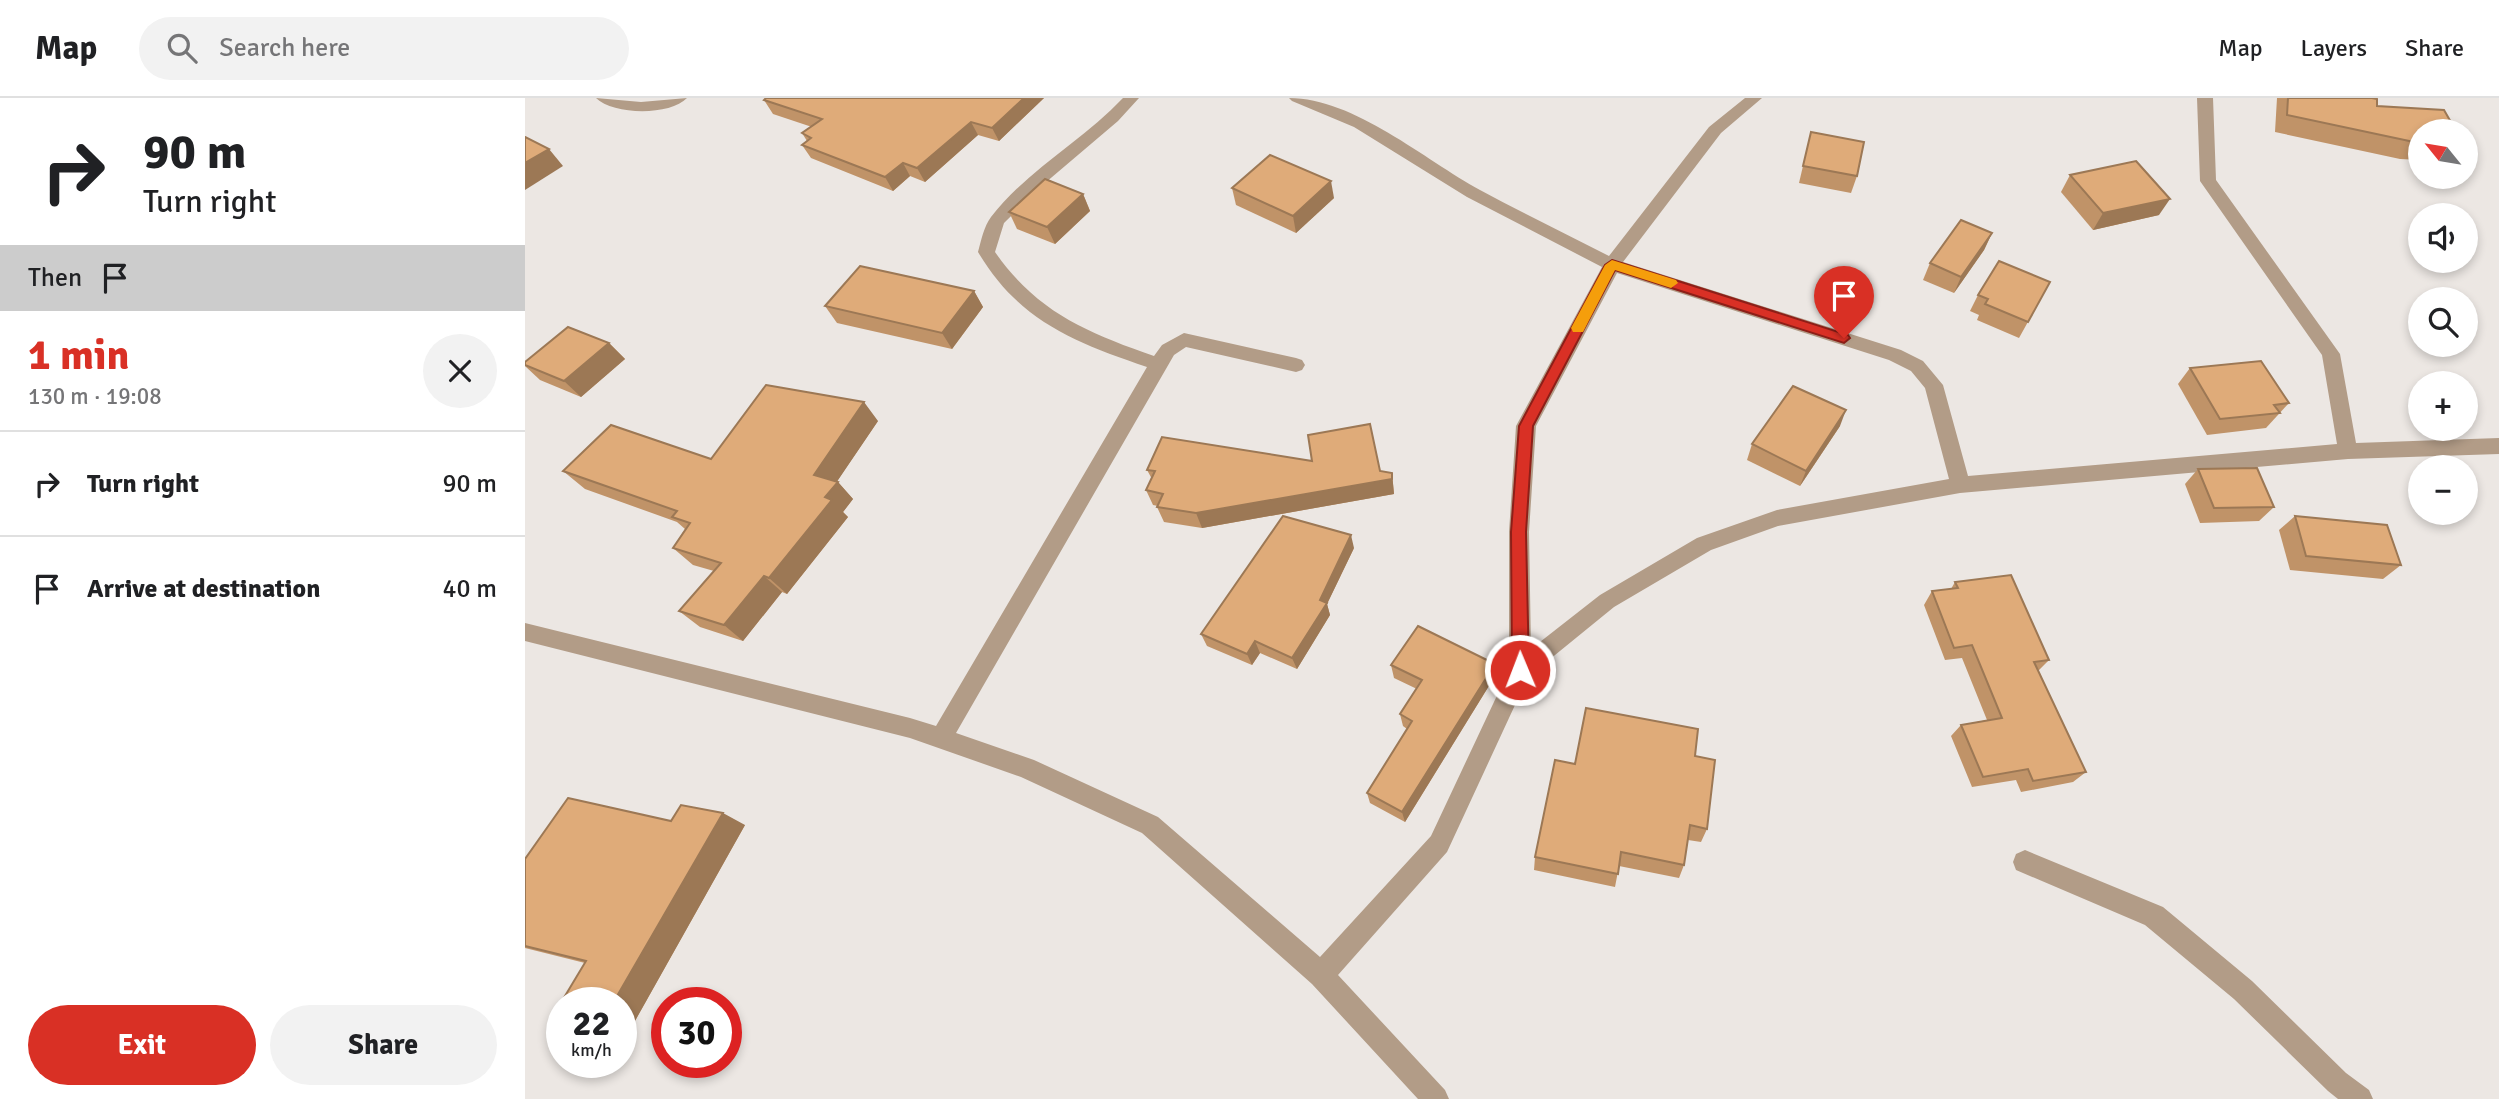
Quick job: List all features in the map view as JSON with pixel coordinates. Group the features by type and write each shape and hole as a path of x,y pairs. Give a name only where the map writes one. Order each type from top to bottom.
{"street":[{"path":"604,98 625,107 666,104 679,98"},
{"path":"1131,98 1113,118 1039,179 997,221 986,253 1002,278 1025,302 1074,335 1158,365"},
{"path":"1297,98 1359,124 1473,192 1612,265 1805,325 1895,355 1917,366 1934,385 1960,485"},
{"path":"1321,975 1439,844 1520,670 1519,532 1526,426 1612,265 1715,130 1754,98"},
{"path":"2205,98 2208,181 2331,354 2349,451"},
{"path":"940,738 1168,350 1184,340 1296,365"},
{"path":"1520,670 1607,601 1704,544 1777,518 1960,485 2349,451 2499,446"},
{"path":"525,632 711,677 940,738 1026,768 1150,825 1198,864 1321,975 1436,1099"},
{"path":"2025,862 2154,916 2201,952 2337,1082 2360,1099"}],"building":[{"path":"1024,98 992,128 971,122 917,168 903,163 885,177 802,145 811,138 802,133 822,119 764,100"},
{"path":"2288,98 2372,98 2377,99 2377,106 2444,110 2449,119 2408,119 2408,141 2287,115"},
{"path":"1811,132 1864,142 1857,176 1803,166"},
{"path":"525,137 549,149 525,163"},
{"path":"1270,155 1331,181 1293,216 1232,188"},
{"path":"2136,161 2170,199 2103,213 2070,175"},
{"path":"1045,179 1083,194 1047,227 1009,212"},
{"path":"1961,220 1992,233 1961,277 1930,263"},
{"path":"1999,261 2050,282 2028,322 1985,304 1988,299 1978,295"},
{"path":"860,266 974,291 942,333 825,306"},
{"path":"568,327 609,343 564,381 525,365 525,362"},
{"path":"2261,361 2289,403 2274,405 2280,413 2220,419 2190,368"},
{"path":"766,385 864,402 814,475 838,482 825,497 832,500 769,578 764,576 724,625 679,611 721,563 673,548 690,523 672,517 677,511 563,471 611,425 711,459"},
{"path":"1793,386 1846,410 1806,471 1752,444"},
{"path":"1370,424 1380,471 1392,473 1392,479 1196,513 1157,507 1163,494 1146,490 1155,471 1147,470 1162,437 1312,461 1308,435"},
{"path":"2257,468 2274,507 2214,508 2198,469"},
{"path":"1283,516 1351,535 1320,600 1327,603 1292,658 1255,641 1247,654 1201,634"},
{"path":"2295,516 2387,525 2401,565 2306,556"},
{"path":"2011,575 2049,660 2034,662 2086,772 2033,781 2028,769 1983,777 1961,725 2002,718 1972,645 1954,648 1932,591 1958,588 1955,582"},
{"path":"1418,626 1495,664 1402,812 1367,793 1412,721 1400,714 1422,680 1391,665"},
{"path":"1586,708 1698,729 1695,756 1715,760 1707,829 1690,825 1684,865 1621,852 1618,874 1535,857 1555,760 1575,764"},
{"path":"568,798 671,821 681,805 723,813 622,987 570,987 586,961 525,946 525,859"}],"slow traffic":[{"path":"1578,328 1612,265 1671,283"}],"route":[{"path":"1520,670 1519,532 1526,426 1612,265 1844,338"}]}
